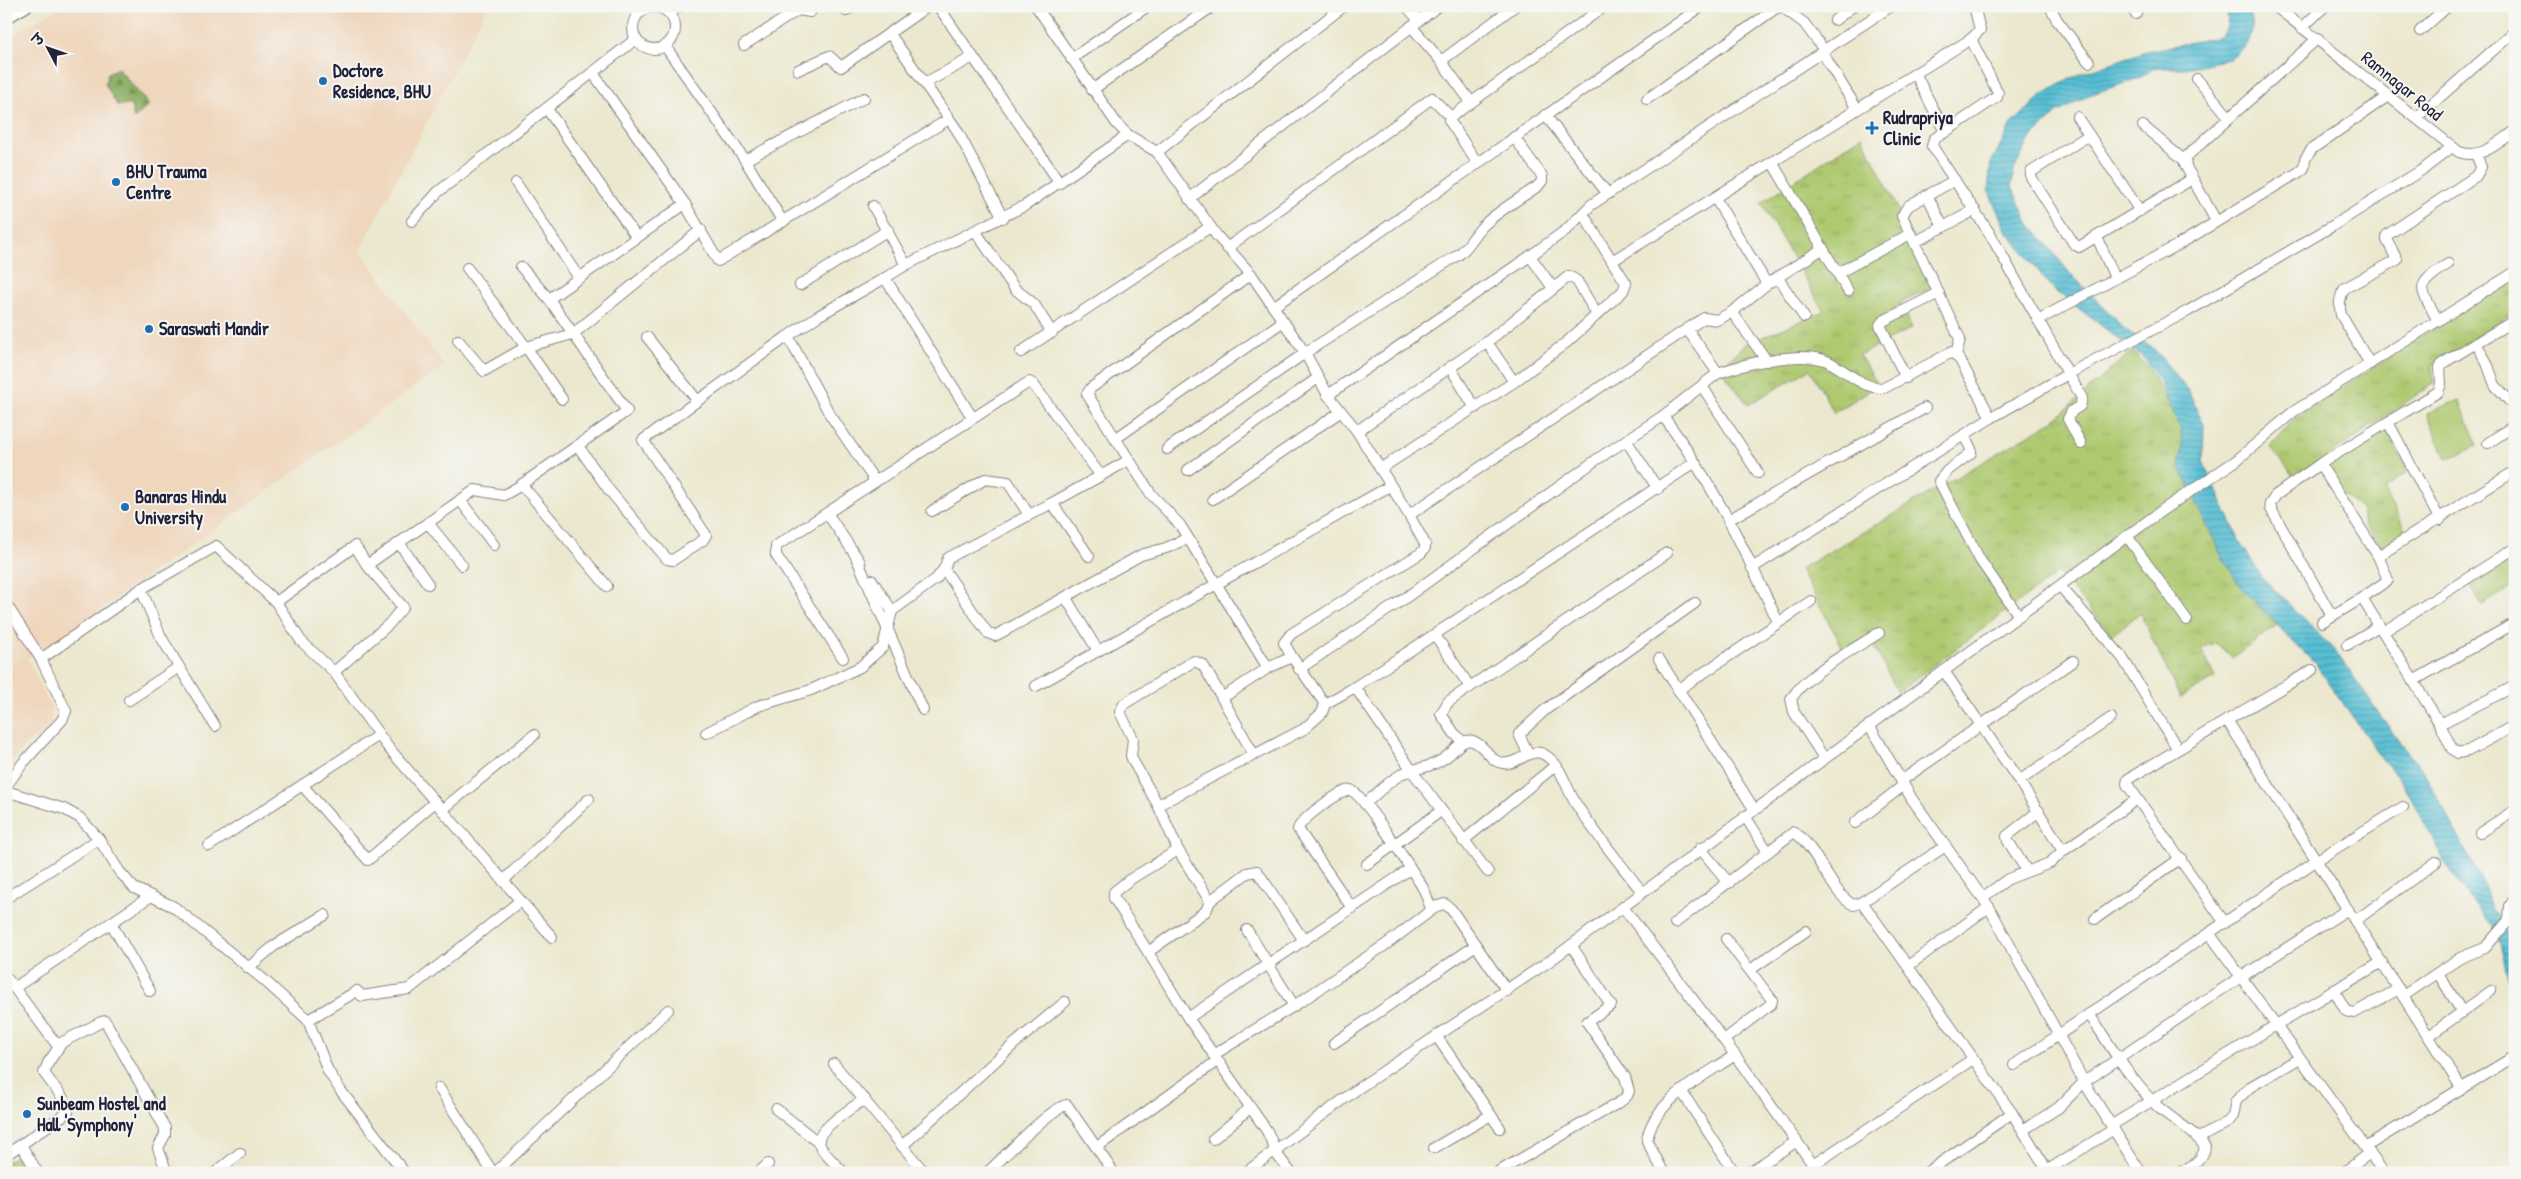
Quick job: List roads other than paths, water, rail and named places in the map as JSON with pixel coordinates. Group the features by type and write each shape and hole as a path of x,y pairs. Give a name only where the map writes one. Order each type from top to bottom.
{"main road":[{"path":"6,17 25,6"}],"street":[{"path":"669,14 679,6"},
{"path":"744,45 798,10 810,12 815,6"},
{"path":"843,6 846,10 852,6"},
{"path":"798,70 830,56 841,67 928,6"},
{"path":"938,6 1060,183"},
{"path":"1036,6 1117,124 1128,135 1156,152 1210,227 1251,274 1304,353 1328,395 1357,432 1425,544 1425,548 1421,553 1291,634 1284,643 1299,669 1325,704"},
{"path":"1071,59 1148,6"},
{"path":"1092,90 1213,6"},
{"path":"1156,152 1344,6"},
{"path":"1406,6 1415,23 1471,102"},
{"path":"1189,199 1262,145 1438,6"},
{"path":"1442,61 1514,6"},
{"path":"1478,164 1450,123 1451,117 1605,6"},
{"path":"1273,307 1702,6"},
{"path":"1647,99 1780,6 1811,30 1857,109"},
{"path":"1835,20 1853,6"},
{"path":"1328,395 1530,256 1566,230 1608,194 1891,6"},
{"path":"1612,261 1970,39 1980,30 1974,6"},
{"path":"2050,6 2057,20 2089,62"},
{"name":"Ramnagar Road","path":"2275,6 2302,28 2318,38 2452,147 2468,155 2476,154"},
{"path":"2302,28 2325,6"},
{"path":"2420,31 2448,6"},
{"path":"657,8 669,14 674,25 674,31 670,42 665,46 652,49 646,48 636,39 633,26 640,9 657,8"},
{"path":"2416,118 2515,31"},
{"path":"890,34 949,119 1003,218"},
{"path":"2185,161 2192,150 2318,38"},
{"path":"412,221 438,192 636,39"},
{"path":"1970,39 1998,93 1997,97 1934,139 1932,146 1975,210 2082,398 2080,406 2072,411 2068,419 2081,444"},
{"path":"665,46 745,160 782,222"},
{"path":"925,83 973,57"},
{"path":"593,73 685,204 718,261 949,119"},
{"path":"1915,73 1945,132"},
{"path":"2197,79 2229,117"},
{"path":"2038,320 2178,245 2299,172 2304,168 2305,159 2312,149 2388,96"},
{"path":"745,160 864,98"},
{"path":"1227,248 1432,98 1451,117"},
{"path":"547,108 637,238"},
{"path":"1545,115 1608,194"},
{"path":"2077,117 2140,211"},
{"path":"2143,126 2185,161 2192,179 2216,221"},
{"path":"2370,364 2341,315 2339,306 2341,294 2345,288 2397,260 2387,240 2387,235 2476,176 2481,167 2476,154 2488,150 2515,131"},
{"path":"578,446 609,490 667,559 673,560 703,540 706,535 643,440 818,316 906,265 1003,218 1060,183 1128,135"},
{"path":"2089,135 2034,168 2031,177 2074,244 2079,247 2084,246 2192,179"},
{"path":"1167,449 1304,353 1458,255 1472,244 1478,230 1488,220 1538,186 1542,181 1542,176 1514,137"},
{"path":"1752,568 1991,418 2068,374 2188,311 2334,225 2425,168 2452,147"},
{"path":"1772,162 1848,291"},
{"path":"1955,180 1908,206 1903,212 1913,238 1960,339 1956,355"},
{"path":"516,183 579,278"},
{"path":"1927,195 1943,227"},
{"path":"1715,198 1767,284"},
{"path":"549,299 685,204"},
{"path":"874,206 906,265"},
{"path":"1838,273 1913,238 1943,227 1975,210"},
{"path":"1380,470 1514,382 1567,342 1596,313 1626,288 1626,283 1583,214"},
{"path":"1020,352 1052,333 1210,227"},
{"path":"458,340 484,371 526,347 573,334 701,230"},
{"path":"800,285 888,230"},
{"path":"976,232 1014,289 1034,304 1052,333"},
{"path":"2097,237 2114,278"},
{"path":"1409,515 1704,318 1717,320 1732,312 1767,284 1822,249"},
{"path":"1530,256 1553,288"},
{"path":"2438,321 2422,291 2422,284 2425,279 2448,264"},
{"path":"367,566 475,490 504,495 522,485 627,412 549,299 521,267"},
{"path":"467,268 562,399"},
{"path":"1245,1173 1360,1087 1507,991 1571,945 1700,848 2127,536 2224,470 2293,412 2515,272"},
{"path":"1251,274 1088,391 1088,398 1151,494 1180,525 1268,668"},
{"path":"1357,432 1487,342 1540,301 1563,279 1572,277 1596,313"},
{"path":"885,278 972,417"},
{"path":"1778,278 1804,317"},
{"path":"1906,378 1880,325 1883,321 1939,293"},
{"path":"1732,312 1767,361"},
{"path":"2332,616 2270,509 2270,504 2276,495 2320,464 2438,392 2442,384 2440,367 2515,320"},
{"path":"1115,439 1282,322"},
{"path":"1687,329 1718,373"},
{"path":"788,336 829,413 875,481"},
{"path":"647,337 697,400"},
{"path":"1487,342 1514,382"},
{"path":"2476,343 2487,363 2495,385 2515,407"},
{"path":"1299,669 1404,599 1506,523 1663,416 1718,373 1746,364 1767,361 1821,359 1872,388 1884,388 1952,352 1956,355 1991,418"},
{"path":"1450,367 1475,408"},
{"path":"1188,470 1318,378"},
{"path":"843,658 776,555 776,546 972,417 1029,382 1033,384 1101,476"},
{"path":"1702,386 1758,473"},
{"path":"1730,519 1926,408"},
{"path":"1213,499 1340,412"},
{"path":"1663,416 1682,441 1694,463 1715,492 1730,519 1778,622"},
{"path":"2388,422 2440,520"},
{"path":"2488,443 2515,425"},
{"path":"1964,435 1971,453 1947,471 1939,481 1980,560 2019,616"},
{"path":"1626,440 1658,489"},
{"path":"706,733 758,706 811,690 860,667 884,647 892,611 936,579 944,569 946,560 955,553 1052,503 1129,460"},
{"path":"1158,805 1304,729 1322,713 1325,704 1355,687 1435,635 1658,489 1694,463"},
{"path":"2320,464 2378,556 2388,580 2322,622"},
{"path":"2378,556 2440,520 2515,471"},
{"path":"932,511 986,479 1008,482 1028,515"},
{"path":"522,485 606,586"},
{"path":"1036,686 1390,486"},
{"path":"460,500 494,545"},
{"path":"1052,503 1089,556"},
{"path":"827,513 892,611"},
{"path":"428,523 462,565"},
{"path":"2127,536 2187,620"},
{"path":"944,569 982,626 988,633 995,636 1141,555 1166,548 1188,538"},
{"path":"399,543 428,584"},
{"path":"42,659 141,589 216,546 276,602 300,642 334,672 379,735 552,937"},
{"path":"276,602 355,546 367,566 402,607 389,624 334,672"},
{"path":"2347,645 2381,629 2515,548"},
{"path":"1463,742 1454,733 1441,714 1448,702 1667,553"},
{"path":"856,556 923,710"},
{"path":"2060,586 2122,656 2177,748"},
{"path":"141,589 161,637 215,726"},
{"path":"1066,598 1098,651"},
{"path":"2362,598 2440,724 2452,749 2458,753 2468,751 2515,725"},
{"path":"1678,690 1811,601"},
{"path":"6,604 42,659 66,711 62,720 23,763 6,786"},
{"path":"1528,753 1519,734 1523,728 1545,710 1695,604"},
{"path":"2413,681 2515,623"},
{"path":"1824,758 1794,712 1791,699 1796,691 1819,673 1879,633"},
{"path":"1435,635 1470,687"},
{"path":"1222,698 1268,668 1292,657"},
{"path":"1659,659 1754,809"},
{"path":"1210,902 1178,850 1158,805 1133,762 1131,756 1133,739 1120,712 1120,708 1194,661 1203,665 1254,755"},
{"path":"1855,823 1903,783 2073,661"},
{"path":"129,700 179,667"},
{"path":"2225,922 2181,858 2126,784 2128,779 2177,748 2312,670"},
{"path":"1944,671 2019,781 2063,850"},
{"path":"2440,724 2515,686"},
{"path":"1355,687 1441,812 1488,872"},
{"path":"2019,781 2111,718"},
{"path":"2227,720 2462,1089"},
{"path":"1869,725 1944,847 1989,907 2060,1034 2084,1082 2139,1172"},
{"path":"209,846 379,735"},
{"path":"442,810 534,735"},
{"path":"1365,804 1392,781 1411,769 1433,765 1453,752 1463,742 1472,740 1497,761 1506,763 1528,753 1538,752 1549,757 1556,766 1579,809 1642,892"},
{"path":"1463,841 1556,766"},
{"path":"302,785 368,860 435,802"},
{"path":"6,791 64,809 80,818 99,839 119,871 134,888 174,907 308,1020 328,1071 341,1091 405,1173"},
{"path":"1352,908 1298,829 1308,818 1347,791 1354,792 1365,804 1424,890 1432,910"},
{"path":"503,881 589,799"},
{"path":"1982,898 2008,879 2027,871 2044,867 2063,850 2137,799"},
{"path":"2014,1065 2317,860 2403,807"},
{"path":"2480,833 2515,810"},
{"path":"1367,864 1441,812"},
{"path":"2027,871 2008,841 2007,836 2038,812"},
{"path":"1745,816 1768,852"},
{"path":"1675,923 1794,832 1800,836 1822,864 1844,898 1854,905 1862,902 1944,847"},
{"path":"6,898 99,839"},
{"path":"1700,848 1729,883"},
{"path":"1178,850 1129,880 1114,892 1114,898 1188,1018 1250,1108 1276,1148 1278,1156 1291,1173"},
{"path":"2095,919 2181,858"},
{"path":"2356,921 2436,862"},
{"path":"1188,1018 1268,962 1410,869"},
{"path":"1148,952 1206,911 1210,902 1247,873 1256,871 1303,939"},
{"path":"14,988 151,896"},
{"path":"2334,990 2346,1011 2354,1013 2401,992 2438,973 2460,958 2485,948 2510,920 2510,906 2515,898"},
{"path":"308,1020 357,991 362,996 409,989 520,901"},
{"path":"1862,902 2012,1113 2046,1172 2152,1101 2276,1024 2382,962"},
{"path":"1097,1147 1215,1058 1388,943 1441,904 1448,906 1507,991"},
{"path":"1622,907 1736,1055 1816,1169 1974,1058"},
{"path":"1908,966 1989,907"},
{"path":"2023,1130 2058,1108 2084,1082 2241,977 2348,909"},
{"path":"248,968 274,946 325,915"},
{"path":"111,922 150,991"},
{"path":"1247,930 1294,1006"},
{"path":"1750,970 1806,931"},
{"path":"2209,933 2384,1173"},
{"path":"1724,1040 1772,1004 1767,991 1726,939"},
{"path":"1334,1043 1476,945"},
{"path":"1498,1172 1620,1102 1630,1091 1625,1076 1587,1022 1611,1005 1571,945"},
{"path":"2438,973 2462,1012"},
{"path":"6,977 53,1042 57,1045 61,1044"},
{"path":"2429,1036 2491,991"},
{"path":"902,1146 1013,1045 1065,1002"},
{"path":"439,1088 494,1173 668,1010"},
{"path":"2089,1014 2119,1059 2152,1101 2167,1116 2199,1138 2205,1148 2204,1154 2198,1161 2180,1173"},
{"path":"6,1155 68,1112 68,1105 44,1073 48,1063 61,1044 105,1021 165,1128 165,1135 158,1148 167,1173"},
{"path":"1437,1037 1500,1128"},
{"path":"1664,1173 1647,1141 1648,1131 1659,1112 1682,1092 1736,1055"},
{"path":"2199,1138 2228,1122 2233,1116 2236,1101 2250,1087 2300,1058"},
{"path":"2343,1173 2368,1150 2510,1059"},
{"path":"834,1064 925,1173"},
{"path":"1682,1092 1735,1173"},
{"path":"819,1143 819,1135 826,1127 865,1099"},
{"path":"987,1173 1062,1106 1067,1105 1114,1173"},
{"path":"1213,1139 1250,1108"},
{"path":"776,1109 819,1143 844,1173"},
{"path":"1926,1173 2012,1113"},
{"path":"1434,1148 1491,1115"},
{"path":"1748,1173 1797,1141"},
{"path":"21,1145 38,1173"},
{"path":"216,1172 240,1153"},
{"path":"758,1173 768,1164"}],"water":[{"path":"2225,6 2249,6 2253,26 2246,46 2229,59 2186,68 2152,68 2140,78 2089,95 2057,113 2030,139 2014,170 2012,187 2027,220 2069,272 2126,330 2155,350 2189,392 2204,425 2203,462 2242,545 2261,576 2335,651 2402,746 2423,770 2485,887 2492,908 2503,923 2507,933 2515,962 2515,1005 2494,927 2470,900 2447,866 2403,783 2383,760 2317,666 2243,590 2222,557 2179,465 2182,451 2181,430 2159,381 2145,359 2052,288 2007,232 1988,190 1991,163 2011,125 2043,94 2079,74 2146,51 2219,37 2227,27 2228,19"}],"place":[{"name":"Doctore Residence, BHU","path":"323,81"},
{"name":"Rudrapriya Clinic","path":"1872,128"},
{"name":"BHU Trauma Centre","path":"116,182"},
{"name":"Saraswati Mandir","path":"149,329"},
{"name":"Banaras Hindu University","path":"125,507"},
{"name":"Sunbeam Hostel and Hall 'Symphony'","path":"27,1114"}]}
